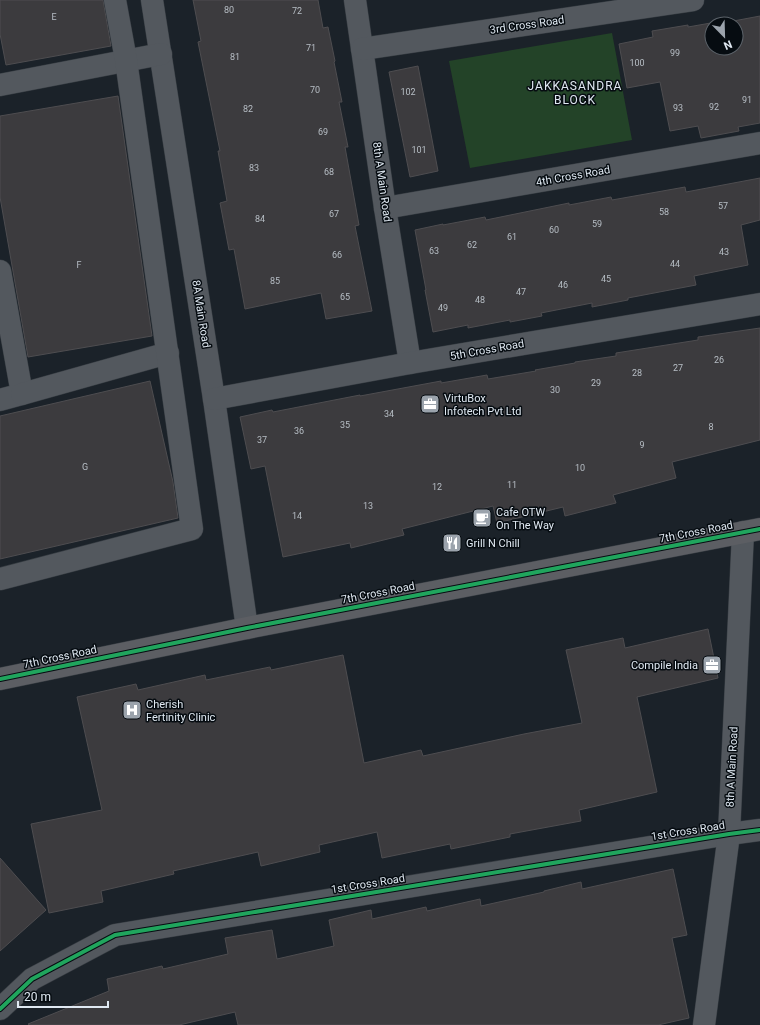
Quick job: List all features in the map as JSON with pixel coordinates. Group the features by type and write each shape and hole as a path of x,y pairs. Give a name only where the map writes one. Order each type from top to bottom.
{"street":[{"path":"0,579 192,530 126,60 115,0"},
{"name":"8A Main Road","path":"152,0 214,399 247,628"},
{"name":"8th A Main Road","path":"355,0 385,208 410,363"},
{"name":"3rd Cross Road","path":"362,49 693,0"},
{"path":"0,85 161,54"},
{"name":"4th Cross Road","path":"385,208 760,143"},
{"path":"0,270 22,394"},
{"name":"5th Cross Road","path":"214,399 410,363 760,304"},
{"path":"0,400 168,353"},
{"name":"8th A Main Road","path":"704,1025 729,834 752,531"},
{"name":"7th Cross Road","path":"0,679 247,628 752,531"},
{"name":"1st Cross Road","path":"0,1009 32,979 115,935 760,830"}],"green space":[{"path":"612,33 632,140 470,168 449,61"}],"building":[{"path":"0,0 103,0 111,46 6,65 0,34"},
{"path":"193,0 318,0 323,28 328,27 335,61 342,102 339,102 348,147 345,147 359,225 355,226 372,311 326,319 321,293 245,309 234,249 229,250 220,203 227,201 218,151 220,151 198,42 201,41"},
{"path":"760,16 760,123 738,127 739,131 701,138 698,126 670,131 660,82 627,88 619,44 653,37 652,31 688,25 688,27 704,24 704,56 744,56 744,19"},
{"path":"418,66 438,171 410,177 389,72"},
{"path":"118,96 152,336 28,357 0,197 0,116"},
{"path":"760,178 760,220 741,225 748,265 694,276 696,285 628,298 628,300 592,307 592,303 541,313 542,316 510,322 510,320 468,328 468,325 433,332 415,230 485,217 486,220 569,203 569,205 611,197 612,200 685,187 686,192"},
{"path":"760,328 760,440 672,462 676,478 613,495 616,503 565,516 563,507 497,523 493,506 402,529 404,535 351,548 350,543 283,557 265,466 251,469 240,417 272,410 273,412 441,381 441,383 487,375 488,379 536,371 535,370 575,362 616,356 616,353 698,340 698,337"},
{"path":"150,381 173,482 178,518 0,559 0,416"},
{"path":"708,629 718,678 637,697 657,792 579,810 581,821 510,834 510,837 451,849 450,844 382,858 377,832 319,845 320,852 261,866 258,852 173,871 174,874 101,891 103,902 49,913 31,824 102,810 77,697 136,684 138,690 205,675 206,680 270,667 271,670 343,655 364,763 421,750 423,756 582,723 566,650 623,638 625,648"},
{"path":"0,858 46,910 0,951"},
{"path":"673,869 687,935 672,938 689,1018 658,1025 238,1025 235,1012 179,1025 28,1024 109,991 107,979 162,966 163,969 228,954 225,938 272,930 277,959 334,946 329,920 371,910 372,919 426,907 427,911 480,899 481,906 581,882 582,889"}],"cycle path":[{"path":"0,679 247,628 760,529"},
{"path":"0,1009 32,979 115,935 760,830"}],"place":[{"name":"VirtuBox Infotech Pvt Ltd","path":"430,404"},
{"name":"Cafe OTW On The Way","path":"482,518"},
{"name":"Grill N Chill","path":"452,543"},
{"name":"Compile India","path":"712,665"},
{"name":"Cherish Fertinity Clinic","path":"132,710"}],"district":[{"name":"JAKKASANDRA BLOCK","path":"575,93"}]}
